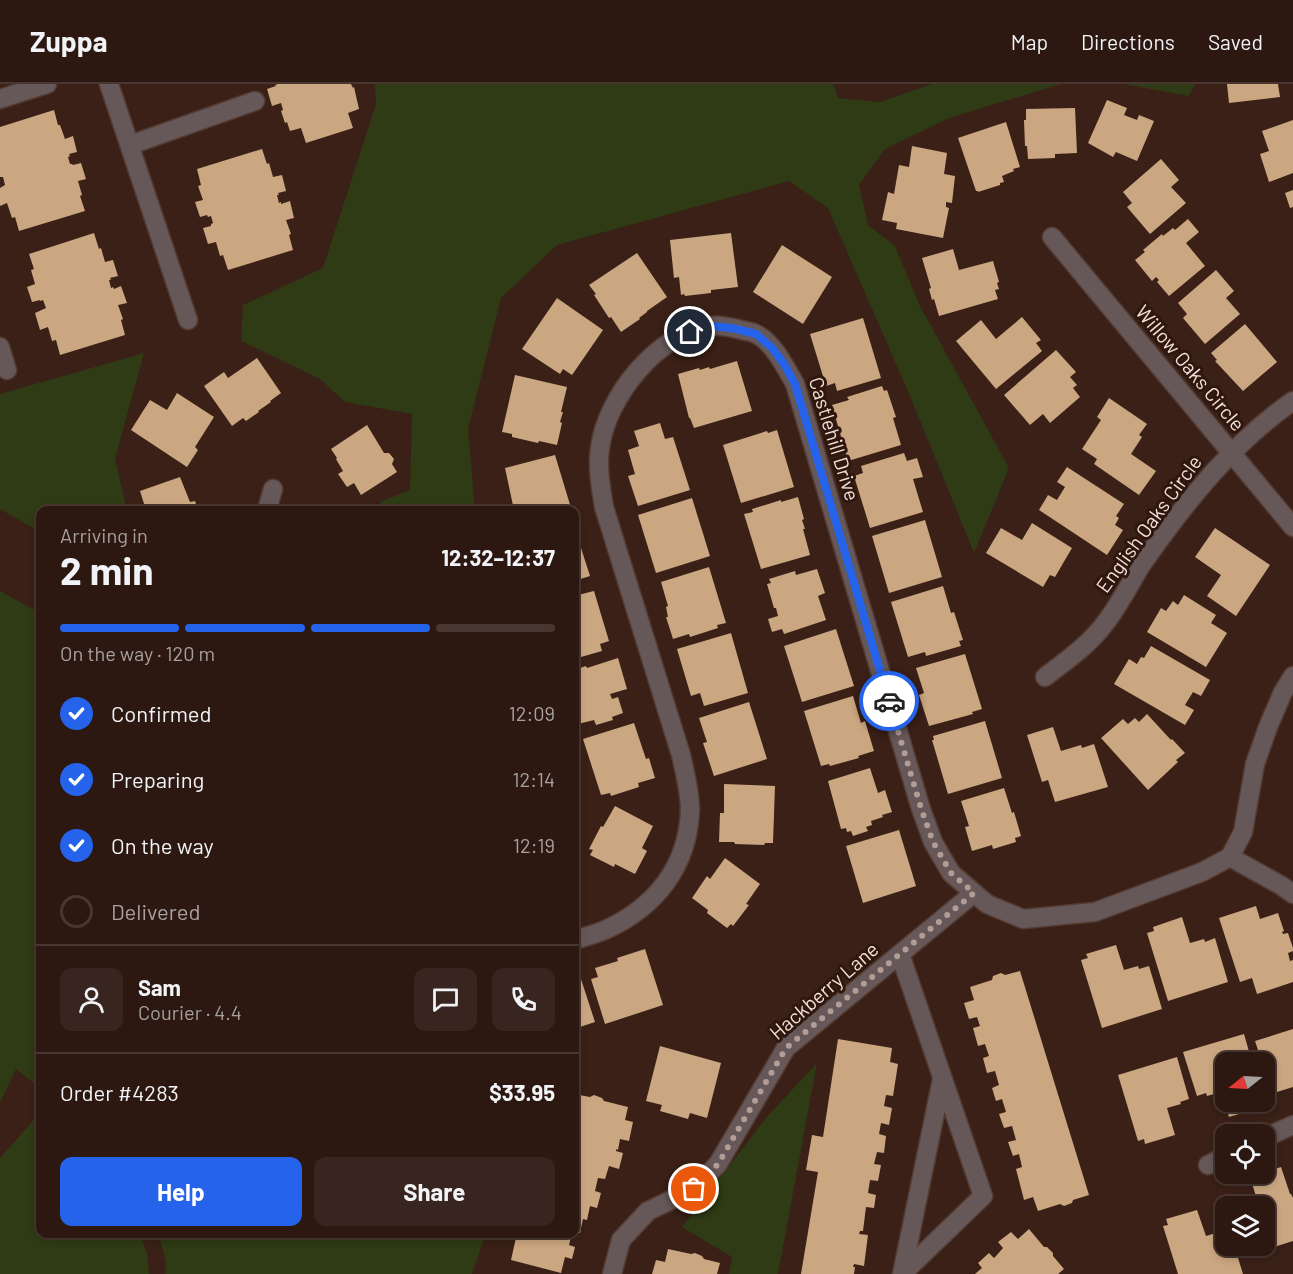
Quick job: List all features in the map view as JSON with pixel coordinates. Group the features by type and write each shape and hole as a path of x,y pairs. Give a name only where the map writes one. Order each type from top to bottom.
{"street":[{"path":"0,99 47,84"},
{"path":"109,84 188,320"},
{"path":"130,144 255,101"},
{"name":"Willow Oaks Circle","path":"1052,237 1293,527"},
{"name":"Castlehill Drive","path":"579,938 603,931 627,919 647,905 665,884 679,861 688,834 690,808 681,755 604,507 600,479 600,447 609,415 619,395 634,375 652,356 669,343 690,332 712,326 756,334 772,348 795,384 921,808 933,842 951,873 987,904 1023,919 1095,912 1202,872 1230,857"},
{"path":"0,347 8,370"},
{"name":"English Oaks Circle","path":"1045,677 1081,650 1106,623 1142,566 1196,491 1232,452 1293,401"},
{"path":"268,506 273,489"},
{"path":"1293,676 1283,692 1255,764 1243,832 1230,857 1293,894"},
{"name":"Hackberry Lane","path":"612,1274 621,1240 648,1211 694,1189 718,1164 786,1048 974,893"},
{"path":"900,954 982,1196 902,1274"},
{"path":"902,1274 942,1077"},
{"path":"1275,1133 1293,1125"},
{"path":"1208,1165 1215,1162"}],"green space":[{"path":"375,84 833,84 838,98 880,102 932,84 1061,84 949,118 885,149 859,185 868,225 895,246 920,306 1009,468 974,553 910,396 828,208 789,181 557,245 501,298 468,429 475,506 380,506 380,502 410,490 412,414 345,402 320,379 241,341 243,305 323,268 376,104"},
{"path":"1123,84 1195,84 1189,96"},
{"path":"144,353 115,459 126,506 36,506 36,530 0,509 0,394"},
{"path":"0,591 36,611 36,1085 16,1069 0,1103"},
{"path":"817,1063 778,1274 729,1274 732,1257 682,1227 766,1118"},
{"path":"36,1118 36,1238 141,1238 147,1253 149,1274 0,1274 0,1158"},
{"path":"159,1238 484,1238 472,1274 165,1274 166,1262"}],"building":[{"path":"278,84 351,84 354,87 359,109 348,113 353,128 306,143 301,128 290,131 287,122 285,123 281,103 272,106 267,89"},
{"path":"1227,84 1278,84 1280,97 1229,103"},
{"path":"1107,100 1127,108 1124,115 1137,120 1139,115 1154,121 1137,161 1116,152 1113,157 1088,143"},
{"path":"1075,108 1077,153 1055,154 1055,158 1028,159 1027,146 1025,146 1026,109"},
{"path":"54,110 65,139 73,136 77,152 69,154 68,157 70,164 81,163 86,179 78,181 85,211 19,231 15,217 12,218 7,203 0,206 0,188 5,185 3,177 0,177 0,127"},
{"path":"1293,120 1293,173 1269,182 1260,154 1269,151 1262,131"},
{"path":"1006,122 1020,167 1002,176 1004,182 1000,185 978,192 958,138"},
{"path":"912,146 947,153 944,174 955,176 952,203 946,202 946,207 949,208 943,238 896,229 897,223 882,220 888,192 894,194 899,165 909,167"},
{"path":"262,149 273,177 282,175 286,191 278,193 279,203 290,201 294,218 286,220 293,250 228,270 223,255 220,256 216,242 208,244 203,228 213,223 211,216 200,217 195,202 203,200 198,186 201,185 197,169"},
{"path":"1161,159 1179,180 1171,187 1186,203 1150,234 1127,207 1132,203 1123,192"},
{"path":"1293,190 1293,207 1290,208 1285,193"},
{"path":"1188,219 1199,232 1186,243 1205,266 1169,296 1157,282 1159,280 1156,277 1152,281 1135,260 1162,234 1163,236 1173,228 1175,230"},
{"path":"94,233 105,262 113,260 118,276 110,278 111,288 121,286 127,303 118,305 125,335 60,355 56,340 52,341 48,327 40,330 35,313 46,308 43,300 32,302 27,287 35,284 31,270 34,269 29,254"},
{"path":"731,233 738,287 711,290 711,293 681,295 679,277 674,278 670,240"},
{"path":"782,245 832,277 803,324 753,292"},
{"path":"953,249 959,270 993,261 999,282 997,283 999,289 995,290 998,299 939,316 934,299 932,300 929,289 931,288 922,258"},
{"path":"637,253 667,297 621,332 611,317 609,318 589,285"},
{"path":"1216,270 1234,291 1226,298 1240,314 1205,344 1183,318 1187,314 1178,303"},
{"path":"557,298 603,330 572,375 563,369 560,374 522,349"},
{"path":"1022,317 1041,340 1036,343 1042,351 996,389 956,341 981,320 996,339"},
{"path":"863,318 881,378 837,391 835,383 826,386 810,334"},
{"path":"1245,324 1277,362 1243,391 1215,361 1217,360 1211,353"},
{"path":"1056,350 1076,372 1070,377 1077,385 1073,388 1080,397 1050,423 1043,414 1030,425 1004,395"},
{"path":"257,358 281,393 246,421 243,418 232,426 204,386 224,372 228,378"},
{"path":"737,361 752,411 694,428 689,418 678,374 699,368 700,370 709,367 710,369"},
{"path":"515,375 567,387 557,445 512,437 512,434 502,432"},
{"path":"882,386 884,391 887,390 896,417 893,418 901,445 848,461 832,405 849,400 847,397"},
{"path":"177,393 214,417 195,447 198,450 187,467 131,430 150,400 167,410"},
{"path":"1109,398 1147,424 1139,435 1142,437 1131,454 1156,471 1139,495 1094,464 1097,459 1082,449 1101,420 1097,417"},
{"path":"660,423 665,439 673,437 690,490 638,506 628,476 635,474 628,450 639,446 634,431"},
{"path":"367,425 384,453 389,453 394,459 392,464 397,472 361,495 354,483 347,487 338,474 343,471 331,449"},
{"path":"777,430 794,487 741,503 723,445"},
{"path":"904,453 907,461 917,458 923,477 913,479 923,512 870,528 854,476 863,473 861,466"},
{"path":"555,455 570,506 513,506 505,468"},
{"path":"1067,467 1124,504 1116,516 1119,518 1115,525 1123,530 1107,555 1039,510 1048,495 1057,500 1065,487 1057,482"},
{"path":"180,477 190,502 195,501 197,506 145,506 140,491"},
{"path":"798,497 810,555 761,569 744,514 753,512 752,509"},
{"path":"692,498 710,556 656,573 638,515"},
{"path":"925,520 942,577 889,593 872,536"},
{"path":"1032,523 1072,548 1055,577 1050,575 1043,587 986,553 1001,528 1022,540"},
{"path":"1215,528 1270,565 1236,616 1207,596 1221,575 1195,557"},
{"path":"579,546 581,548 590,576 579,579"},
{"path":"709,567 726,623 690,637 689,634 673,639 666,617 668,617 666,607 668,606 661,582"},
{"path":"817,569 825,593 818,596 826,620 784,634 782,629 772,632 768,619 778,616 767,584 771,583 769,579 795,571 796,575"},
{"path":"943,586 951,613 954,612 963,640 959,641 961,646 926,656 925,652 908,657 891,602"},
{"path":"594,591 609,641 600,644 602,651 579,658 579,595"},
{"path":"1184,595 1216,615 1211,623 1227,633 1206,667 1147,632 1161,608 1166,611 1173,601 1178,605"},
{"path":"836,629 854,686 802,702 784,646"},
{"path":"731,633 748,693 704,706 700,693 691,696 677,649"},
{"path":"1151,646 1210,680 1201,696 1193,692 1185,705 1194,710 1185,725 1114,684 1129,659 1137,664 1141,657 1144,658"},
{"path":"965,654 982,709 972,712 973,714 929,726 919,695 924,693 916,668"},
{"path":"618,658 627,689 610,694 612,699 618,697 623,713 612,717 613,720 596,725 594,720 579,724 579,668 586,666 587,668"},
{"path":"853,696 861,723 865,721 874,751 858,756 859,758 830,766 829,764 821,766 804,711"},
{"path":"749,702 767,759 714,776 703,743 707,742 699,718"},
{"path":"1147,714 1185,753 1148,790 1101,738 1123,719 1128,724 1135,718 1139,722"},
{"path":"985,721 1002,778 948,794 932,740 934,740 933,736"},
{"path":"634,723 655,778 638,783 639,787 611,796 610,793 601,795 583,739"},
{"path":"1053,727 1061,751 1094,744 1108,787 1055,802 1048,780 1042,782 1027,735"},
{"path":"870,768 878,793 885,790 892,812 871,821 872,825 866,827 868,831 853,836 851,831 847,832 846,828 841,829 828,781"},
{"path":"724,784 775,786 773,843 764,845 719,842 720,813 724,813"},
{"path":"1004,788 1021,836 1015,838 1016,842 993,849 992,845 972,851 965,827 969,826 961,801"},
{"path":"615,806 653,826 642,848 647,851 635,874 590,855 593,850 589,849"},
{"path":"899,830 916,886 863,903 846,846"},
{"path":"725,858 760,884 746,904 749,905 733,926 731,924 727,928 692,898 707,876 710,879"},
{"path":"1256,906 1260,919 1278,913 1284,931 1282,932 1283,934 1288,933 1293,948 1293,951 1288,953 1290,961 1293,960 1293,982 1257,994 1252,978 1240,982 1219,918"},
{"path":"1182,917 1190,943 1204,939 1205,942 1215,938 1228,982 1168,1001 1147,933 1154,931 1153,927"},
{"path":"1116,945 1124,970 1149,966 1162,1009 1102,1028 1081,960 1088,958 1086,954"},
{"path":"645,949 663,1005 605,1024 591,979 598,977 595,968"},
{"path":"1020,971 1089,1195 1073,1200 1072,1203 1064,1206 1060,1204 1038,1211 1033,1197 1024,1200 1016,1169 1022,1167 1019,1154 1013,1156 1008,1142 1016,1140 1012,1126 1004,1128 999,1114 1006,1112 1002,1099 996,1101 992,1088 999,1085 995,1071 987,1073 983,1058 989,1056 985,1044 978,1046 973,1028 980,1026 977,1017 969,1019 964,1003 974,1000 970,987 992,980 993,976 1001,973 1005,975"},
{"path":"579,973 595,1022 579,1027"},
{"path":"1293,1029 1293,1087 1277,1092 1275,1089 1275,1052 1259,1052 1255,1041"},
{"path":"1244,1034 1249,1052 1215,1052 1215,1094 1207,1096 1206,1093 1197,1096 1183,1052"},
{"path":"838,1039 892,1048 890,1062 898,1064 893,1096 886,1095 884,1106 892,1108 889,1125 881,1123 879,1134 886,1136 884,1153 877,1152 874,1164 881,1165 878,1181 870,1180 868,1193 876,1195 874,1208 866,1207 863,1231 859,1234 868,1235 864,1266 854,1264 854,1274 801,1274 818,1172 806,1170 812,1135 823,1137"},
{"path":"660,1046 721,1063 707,1118 690,1113 688,1119 660,1111 662,1105 646,1101"},
{"path":"1177,1057 1189,1099 1167,1108 1175,1135 1145,1144 1144,1139 1138,1141 1118,1075"},
{"path":"579,1095 590,1097 594,1095 604,1101 628,1107 625,1120 633,1122 629,1141 620,1139 618,1150 616,1149 623,1153 619,1169 609,1166 605,1179 598,1178 595,1191 601,1193 597,1208 590,1206 587,1220 583,1219 580,1233"},
{"path":"1227,1112 1246,1112 1229,1117"},
{"path":"1281,1167 1293,1198 1293,1241 1275,1247 1275,1196 1256,1196 1252,1184 1275,1184 1275,1169"},
{"path":"1197,1210 1206,1236 1215,1233 1215,1256 1237,1256 1243,1274 1178,1274 1163,1226 1168,1225 1166,1219"},
{"path":"1029,1229 1044,1247 1053,1253 1064,1269 1058,1274 975,1274 982,1268 978,1263 989,1253 994,1258 1003,1248 998,1242 1011,1232 1018,1239"},
{"path":"516,1238 571,1238 569,1245 575,1247 572,1259 565,1257 561,1273 511,1260"},
{"path":"668,1249 695,1253 704,1259 720,1263 717,1274 652,1274 656,1260 665,1262"}],"way so far":[{"path":"694,1189 718,1164 786,1048 974,893 951,873 933,842 889,701"}],"route":[{"path":"690,332 712,326 756,334 772,348 795,384 889,701"}]}
